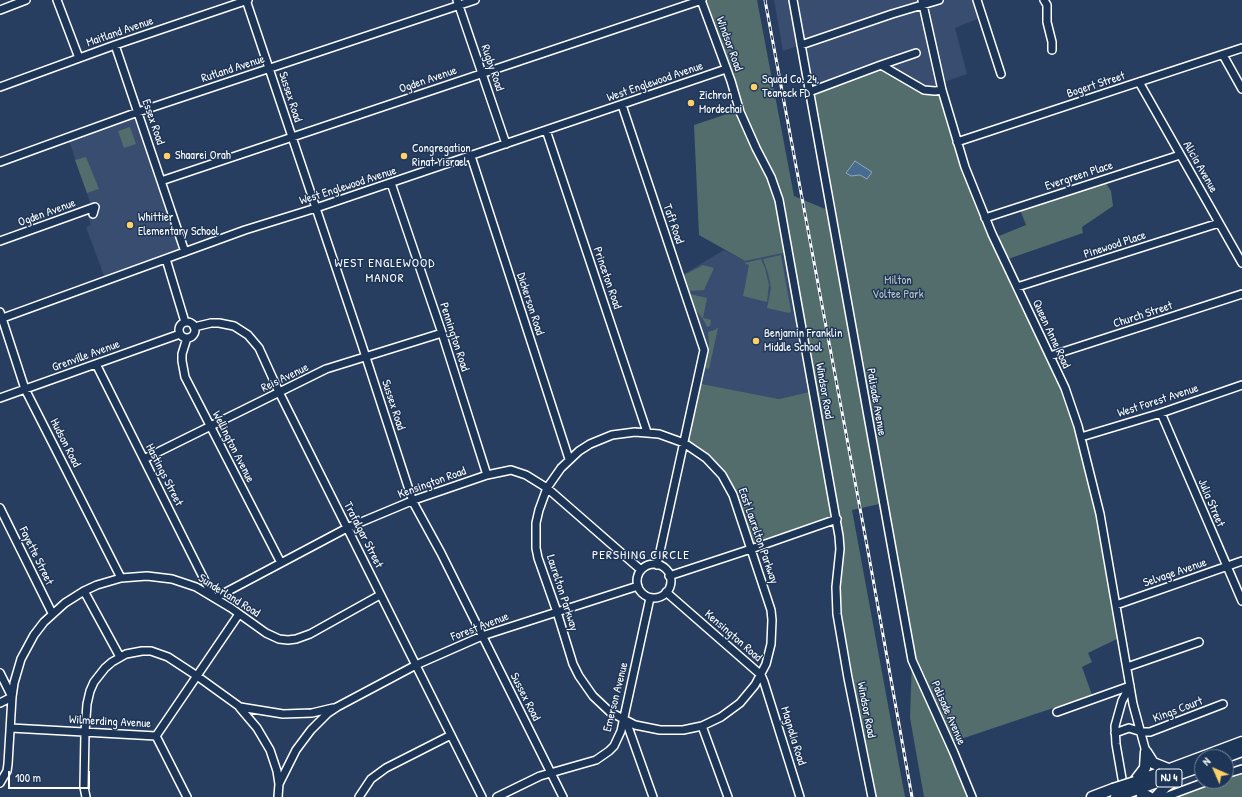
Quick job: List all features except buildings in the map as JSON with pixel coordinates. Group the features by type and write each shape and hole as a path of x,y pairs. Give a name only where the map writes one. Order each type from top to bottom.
{"highway":[{"name":"NJ 4","path":"1223,749 1242,742"},
{"path":"1146,752 1155,765 1168,769"},
{"path":"1146,752 1145,768 1135,786 1149,797"},
{"name":"NJ 4","path":"1092,797 1115,794 1135,786 1168,769 1194,760"},
{"name":"NJ 4","path":"1135,786 1194,769"},
{"path":"1156,797 1170,783 1194,770"}],"street":[{"path":"0,10 26,0"},
{"path":"57,0 79,58"},
{"name":"Maitland Avenue","path":"0,87 115,45 247,0"},
{"name":"Sussex Road","path":"247,0 366,357 412,501 441,553 563,797"},
{"name":"Rutland Avenue","path":"0,162 138,112 269,69 458,3 475,0"},
{"name":"Windsor Road","path":"701,0 744,122 771,177 779,200 837,519 840,549 836,587 837,614 848,678 872,797"},
{"name":"Ogden Avenue","path":"161,181 701,0"},
{"name":"Palisade Avenue","path":"793,0 912,660 972,797"},
{"path":"801,45 923,3 939,0"},
{"path":"977,0 1001,74"},
{"path":"1044,0 1047,5 1047,22 1052,42 1052,50"},
{"name":"Rugby Road","path":"458,3 506,144"},
{"name":"Queen Anne Road","path":"923,3 942,90 957,142 985,218 1065,388 1081,437 1100,514 1130,686 1146,752"},
{"name":"Essex Road","path":"115,45 185,252"},
{"name":"Bogert Street","path":"957,142 1242,48"},
{"path":"809,92 916,53"},
{"path":"1223,55 1242,89"},
{"path":"881,66 924,90 942,90"},
{"name":"West Englewood Avenue","path":"1,317 246,230 391,183 726,69"},
{"name":"Alicia Avenue","path":"1139,82 1242,263"},
{"name":"Taft Road","path":"622,105 704,350 684,443"},
{"name":"Princeton Road","path":"546,130 647,432"},
{"name":"Evergreen Place","path":"985,218 1180,155"},
{"name":"Dickerson Road","path":"471,156 569,459"},
{"name":"Pennington Road","path":"391,183 442,333 487,475"},
{"name":"Ogden Avenue","path":"0,241 94,208 93,214"},
{"name":"Pinewood Place","path":"1017,287 1219,223"},
{"path":"166,259 185,322"},
{"name":"Church Street","path":"1050,356 1242,294"},
{"name":"Hudson Road","path":"1,317 25,389 121,578"},
{"path":"185,322 190,322 194,327 194,334 183,336 179,327 185,322"},
{"name":"Trafalgar Street","path":"194,327 211,323 227,324 242,330 259,348 279,392 482,797"},
{"name":"Reis Avenue","path":"144,459 326,369 442,333"},
{"name":"Grenville Avenue","path":"0,398 96,364 183,336"},
{"name":"Wellington Avenue","path":"183,336 182,369 185,377 281,563"},
{"name":"Hastings Street","path":"96,364 214,597"},
{"name":"West Forest Avenue","path":"1081,437 1161,413 1242,385"},
{"name":"Julia Street","path":"1161,413 1242,602"},
{"name":"East Laurelton Parkway","path":"569,459 579,451 601,439 625,433 647,432 671,437 684,443 715,466 725,479 733,495 768,600 772,620 771,644 762,679 736,706 721,717 702,726"},
{"path":"657,565 684,443"},
{"name":"Laurelton Parkway","path":"569,459 560,468 547,488 538,510 536,523 536,548 573,664 585,686 600,704 610,712 625,720 648,728 660,730 683,730 702,726"},
{"name":"Kensington Road","path":"214,597 347,528 412,501 487,475 511,470 526,475 547,488 641,570"},
{"name":"Fayette Street","path":"0,508 52,613"},
{"path":"669,576 837,519"},
{"name":"Selvage Avenue","path":"1116,605 1242,561"},
{"path":"657,565 664,568 669,576 670,585 666,592 660,597 650,598 643,594 638,586 637,579 641,570 648,566 657,565"},
{"name":"Sunderland Road","path":"0,783 8,764 12,697 17,672 27,646 52,613 84,591 108,581 121,578 147,576 172,579 196,587 214,597 272,636 288,640 310,634 380,595"},
{"name":"Forest Avenue","path":"337,707 416,665 482,636 638,586"},
{"path":"84,591 120,657"},
{"name":"Kensington Road","path":"666,592 762,679"},
{"name":"Emerson Avenue","path":"497,797 530,781 551,773 591,762 609,751 618,738 625,720 650,598"},
{"name":"Wilmerding Avenue","path":"11,728 156,736 239,614"},
{"path":"1127,667 1199,642"},
{"path":"86,797 84,787 85,732 88,700 94,682 105,668 120,657 134,652 151,651 168,657 240,707 258,728 274,760 279,784 278,797"},
{"path":"0,673 12,697 0,703"},
{"name":"Magnolia Road","path":"762,679 800,797"},
{"path":"1057,712 1130,686"},
{"path":"1126,797 1115,733 1116,722 1122,701 1130,686"},
{"name":"Kings Court","path":"1115,733 1129,728 1140,732 1152,732 1222,704"},
{"path":"240,707 270,713 291,714 312,713 337,707"},
{"path":"279,784 289,762 302,741 320,720 337,707"},
{"path":"625,720 654,797"},
{"path":"702,726 728,797"},
{"path":"359,797 371,780 386,768 451,735"},
{"path":"156,736 187,797"},
{"path":"1165,797 1194,786"},
{"path":"79,797 84,787"}],"shaded area":[{"path":"774,0 977,0 982,17 955,28 967,74 941,83 942,90 809,92 800,45 783,51"},
{"path":"138,112 185,252 106,281 86,227 91,225 86,210 92,208 68,138"},
{"path":"855,161 872,172 867,179 860,175 851,176 846,173"},
{"path":"724,250 745,261 788,252 813,391 779,399 697,383 704,350 679,277"}],"green space":[{"name":"Milton Voltee Park","path":"701,0 757,0 794,196 830,211 809,92 881,65 918,87 942,90 957,142 994,238 1026,225 1019,207 1104,180 1111,191 1113,206 1082,227 1083,233 1005,260 1065,388 1081,437 1121,637 1088,653 1092,662 1082,667 1092,695 949,743 972,797 924,797 910,718 912,659 884,503 852,510 905,797 872,797 848,678 836,587 837,519 751,549 722,475 684,443 697,383 779,399 813,391 788,252 745,261 699,235 694,125 739,110"},
{"path":"130,127 136,144 124,148 118,131"},
{"path":"86,157 99,189 87,193 75,160"},
{"path":"781,255 791,312 789,313 767,308 771,288 763,259"},
{"path":"761,259 769,285 767,302 743,296 749,265 744,263"},
{"path":"703,265 714,268 704,290 689,291 684,275"},
{"path":"690,294 707,298 703,318 711,320 710,326 707,327 695,309"},
{"path":"717,328 709,369 704,368 709,345 708,332"},
{"path":"1242,769 1242,797 1165,797 1194,786 1194,789 1234,789 1234,772"}],"railway":[{"path":"765,0 868,551 912,797"}],"place":[{"name":"Squad Co. 24, Teaneck FD","path":"754,87"},
{"name":"Zichron Mordechai","path":"691,103"},
{"name":"Shaarei Orah","path":"167,156"},
{"name":"Congregation Rinat Yisrael","path":"404,156"},
{"name":"Whittier Elementary School","path":"130,225"},
{"name":"Benjamin Franklin Middle School","path":"756,341"}],"district":[{"name":"WEST ENGLEWOOD MANOR","path":"385,272"},
{"name":"PERSHING CIRCLE","path":"641,556"}]}
